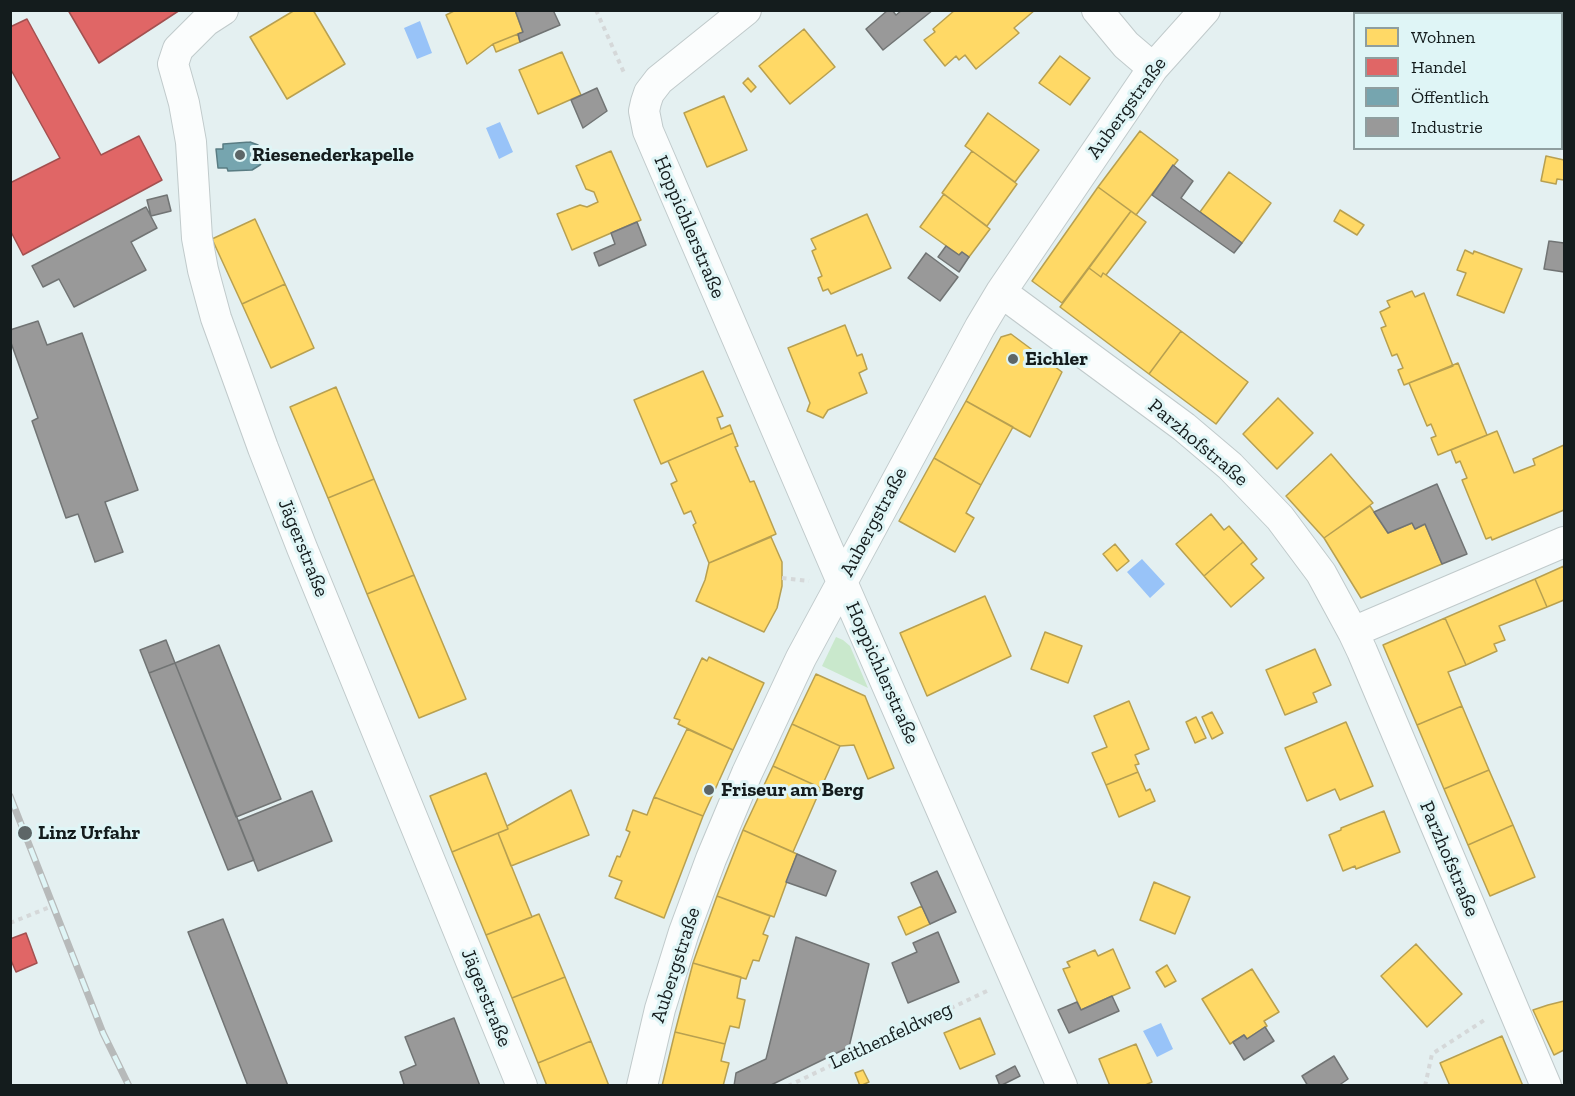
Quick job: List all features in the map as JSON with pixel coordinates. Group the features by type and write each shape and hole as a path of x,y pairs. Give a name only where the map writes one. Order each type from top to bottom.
{"street":[{"name":"Jägerstraße","path":"222,10 206,21 178,49 173,64 184,103 191,142 197,238 202,270 213,308 267,459 522,1086"},
{"path":"638,86 659,80 746,10"},
{"path":"1097,10 1126,45 1153,68"},
{"name":"Aubergstraße","path":"642,1086 660,1008 684,932 747,773 792,677 1001,292 1153,68 1205,10"},
{"name":"Hoppichlerstraße","path":"638,86 648,130 1062,1086"},
{"name":"Parzhofstraße","path":"1001,292 1184,427 1230,466 1280,518 1322,573 1353,633 1546,1086"},
{"path":"1353,633 1564,542"}],"path":[{"path":"596,10 638,86"},
{"path":"782,578 809,581"},
{"path":"10,923 60,903"},
{"name":"Leithenfeldweg","path":"788,1086 995,987"},
{"path":"1425,1086 1432,1054 1487,1018"}],"green space":[{"path":"836,637 850,646 868,688 822,666"}],"water":[{"path":"420,21 432,53 417,59 404,28"},
{"path":"500,122 513,152 499,159 486,128"},
{"path":"1142,559 1165,584 1150,598 1127,572"},
{"path":"1161,1023 1173,1049 1157,1057 1143,1031"}],"building: Wohnen":[{"path":"295,10 313,10 345,64 287,99 250,37"},
{"path":"456,10 515,10 523,32 493,44 467,64 446,15"},
{"path":"955,10 1035,10 1014,28 1019,33 976,69 965,55 959,60 956,56 945,66 924,40 935,32 933,29"},
{"path":"804,29 835,67 790,104 759,66"},
{"path":"518,34 520,42 496,52 493,44"},
{"path":"562,52 581,95 538,114 519,70"},
{"path":"1060,56 1090,78 1070,105 1039,83"},
{"path":"748,78 756,87 751,92 743,83"},
{"path":"1563,88 1564,88 1563,138"},
{"path":"724,96 747,150 707,167 684,113"},
{"path":"988,113 1039,150 1015,182 965,146"},
{"path":"1140,131 1178,160 1136,215 1098,187"},
{"path":"611,151 641,220 572,250 557,214 580,205 587,207 598,202 594,192 586,189 576,166"},
{"path":"972,151 1017,184 987,226 942,193"},
{"path":"1546,156 1564,160 1564,180 1557,179 1556,184 1541,181"},
{"path":"1229,172 1271,203 1242,243 1200,212"},
{"path":"1098,187 1131,211 1062,303 1032,281"},
{"path":"944,194 990,229 969,257 962,252 959,255 920,227"},
{"path":"1340,210 1364,225 1357,235 1334,221"},
{"path":"1131,211 1146,222 1106,275 1103,273 1101,277 1089,268"},
{"path":"867,214 891,268 831,294 828,289 823,291 818,278 822,276 812,251 816,249 811,239"},
{"path":"255,219 285,284 242,304 212,239"},
{"path":"1465,250 1473,254 1474,251 1522,269 1504,313 1457,295 1466,273 1457,270"},
{"path":"1089,268 1101,277 1103,273 1106,275 1181,331 1149,374 1060,307"},
{"path":"285,284 314,348 271,368 242,304"},
{"path":"1412,291 1415,297 1424,293 1453,366 1404,385 1398,370 1403,368 1397,354 1392,356 1381,328 1386,326 1380,312 1390,307 1387,301"},
{"path":"845,325 857,356 862,354 867,369 859,373 867,393 828,410 823,418 807,411 810,403 788,348"},
{"path":"1181,331 1248,382 1216,424 1149,374"},
{"path":"1011,334 1062,372 1030,437 966,401 1001,337"},
{"path":"1458,363 1487,435 1438,455 1431,438 1436,436 1431,424 1427,426 1409,383"},
{"path":"703,371 723,416 717,418 721,429 730,425 733,433 661,464 634,400"},
{"path":"336,387 374,479 328,498 290,407"},
{"path":"1278,398 1313,433 1277,469 1243,434"},
{"path":"966,401 1013,427 981,485 934,458"},
{"path":"1497,431 1514,473 1535,465 1533,459 1564,445 1564,510 1492,540 1491,537 1486,539 1462,480 1467,478 1460,461 1456,463 1451,450"},
{"path":"733,433 738,446 735,447 750,482 754,481 776,534 709,563 693,525 696,523 691,511 684,514 671,484 677,481 668,461"},
{"path":"1331,454 1373,503 1324,538 1286,496"},
{"path":"934,458 981,485 966,513 974,518 955,552 899,521"},
{"path":"374,479 414,575 367,594 328,498"},
{"path":"1370,506 1388,533 1412,523 1415,529 1425,524 1442,564 1361,598 1324,538"},
{"path":"1211,514 1224,530 1229,526 1243,542 1204,576 1176,544"},
{"path":"771,537 782,562 782,586 777,608 764,632 696,601 709,563"},
{"path":"1243,542 1257,559 1251,564 1264,578 1231,607 1204,576"},
{"path":"1115,544 1129,561 1117,571 1103,554"},
{"path":"1564,566 1564,600 1547,607 1535,579"},
{"path":"414,575 466,699 419,718 367,594"},
{"path":"1535,579 1547,607 1499,626 1505,640 1494,644 1497,651 1466,665 1445,618"},
{"path":"985,596 1011,656 927,696 900,633"},
{"path":"1445,618 1466,665 1448,672 1462,706 1417,725 1383,645"},
{"path":"1045,632 1082,646 1068,683 1031,669"},
{"path":"1315,649 1331,685 1313,693 1317,702 1285,715 1266,670"},
{"path":"709,657 764,683 733,750 678,724 680,720 674,718 702,658 707,661"},
{"path":"816,674 865,696 894,768 868,779 854,745 840,746 792,724"},
{"path":"1129,701 1149,749 1135,755 1139,764 1135,765 1138,772 1106,785 1092,753 1107,747 1094,716"},
{"path":"1462,706 1489,770 1444,789 1417,725"},
{"path":"1212,712 1223,733 1212,739 1202,717"},
{"path":"1196,717 1206,738 1195,743 1186,722"},
{"path":"1346,722 1373,786 1340,800 1335,789 1307,801 1285,748"},
{"path":"792,724 840,746 821,788 773,766"},
{"path":"687,729 733,750 703,816 654,797"},
{"path":"773,766 821,788 793,852 743,830"},
{"path":"1489,770 1513,825 1468,845 1444,789"},
{"path":"1138,772 1146,791 1150,789 1155,801 1119,817 1106,785"},
{"path":"486,773 508,829 452,852 430,796"},
{"path":"571,790 589,835 511,866 498,833"},
{"path":"654,797 703,816 664,918 615,898 622,881 609,876 630,832 626,830 633,810 647,815"},
{"path":"1384,811 1400,852 1356,869 1355,866 1343,871 1329,835"},
{"path":"1513,825 1535,877 1490,896 1468,845"},
{"path":"743,830 797,854 774,917 717,896"},
{"path":"498,833 532,917 486,935 452,852"},
{"path":"1154,882 1190,897 1175,934 1140,920"},
{"path":"717,896 770,916 763,934 768,936 759,961 753,960 746,979 693,963"},
{"path":"922,906 930,924 906,935 898,917"},
{"path":"539,914 565,977 512,998 486,935"},
{"path":"1416,944 1462,994 1427,1027 1381,976"},
{"path":"1113,949 1130,988 1081,1010 1063,969 1070,967 1067,962 1095,950 1098,956"},
{"path":"693,963 741,977 737,998 745,1000 739,1028 730,1026 725,1044 675,1032"},
{"path":"1167,965 1176,981 1165,987 1156,972"},
{"path":"1252,969 1279,1012 1264,1021 1267,1026 1247,1039 1244,1035 1230,1044 1202,999"},
{"path":"565,977 591,1041 538,1063 512,998"},
{"path":"1564,1001 1564,1050 1554,1055 1533,1010"},
{"path":"980,1018 995,1054 960,1069 944,1033"},
{"path":"675,1032 725,1044 721,1061 729,1063 723,1086 662,1086"},
{"path":"1502,1036 1523,1086 1450,1086 1440,1063"},
{"path":"591,1041 609,1086 547,1086 538,1063"},
{"path":"1136,1044 1152,1082 1143,1086 1110,1086 1099,1059"},
{"path":"863,1070 869,1082 860,1086 855,1073"}],"building: Handel":[{"path":"68,10 180,10 99,63"},
{"path":"27,19 101,155 139,136 162,180 23,255 10,230 10,183 60,158 10,68 10,27"},
{"path":"26,933 37,963 16,972 10,958 10,939"}],"building: Öffentlich":[{"name":"Riesenederkapelle","path":"250,142 258,145 263,153 260,165 252,170 228,171 227,168 218,168 216,149 223,149 223,144"}],"building: Industrie":[{"path":"515,10 553,10 560,25 520,42 518,34 523,32"},
{"path":"888,10 892,10 896,15 902,10 933,10 883,50 866,29"},
{"path":"597,88 607,111 583,128 571,100"},
{"path":"1173,165 1193,181 1181,198 1242,243 1234,253 1152,195"},
{"path":"167,195 171,211 151,216 147,200"},
{"path":"146,207 157,228 131,242 146,270 74,307 59,279 43,287 32,266"},
{"path":"637,222 646,245 599,266 594,253 615,244 611,233"},
{"path":"1549,241 1564,243 1564,272 1544,269"},
{"path":"946,246 959,255 962,252 969,257 959,272 938,257"},
{"path":"926,253 958,277 940,301 908,278"},
{"path":"38,321 47,345 82,333 138,490 105,502 123,552 95,562 78,514 66,518 32,421 38,418 10,340 10,330"},
{"path":"1437,484 1467,554 1442,564 1425,524 1415,529 1412,523 1388,533 1374,512"},
{"path":"166,640 175,663 149,673 140,650"},
{"path":"219,645 281,799 236,817 175,663"},
{"path":"175,663 254,860 228,870 149,673"},
{"path":"312,791 332,841 258,871 238,821"},
{"path":"797,854 836,871 826,896 786,882"},
{"path":"937,871 956,912 930,924 911,883"},
{"path":"223,919 288,1086 248,1086 188,932"},
{"path":"938,932 959,982 908,1003 892,963 917,952 913,943"},
{"path":"796,937 869,964 849,1047 769,1086 734,1086 736,1073 766,1059"},
{"path":"1112,996 1119,1011 1069,1033 1058,1010 1077,1002 1081,1010"},
{"path":"454,1018 480,1086 400,1086 404,1084 400,1072 416,1065 405,1037"},
{"path":"1265,1027 1274,1041 1244,1060 1233,1042 1244,1035 1247,1039"},
{"path":"1334,1056 1348,1079 1338,1086 1308,1086 1302,1076"},
{"path":"1015,1066 1020,1076 1000,1086 996,1076"}],"railway":[{"path":"10,796 103,1033 129,1086"}],"place":[{"name":"Riesenederkapelle","path":"240,155"},
{"name":"Eichler","path":"1013,359"},
{"name":"Friseur am Berg","path":"709,790"},
{"name":"Linz Urfahr","path":"25,833"}]}
